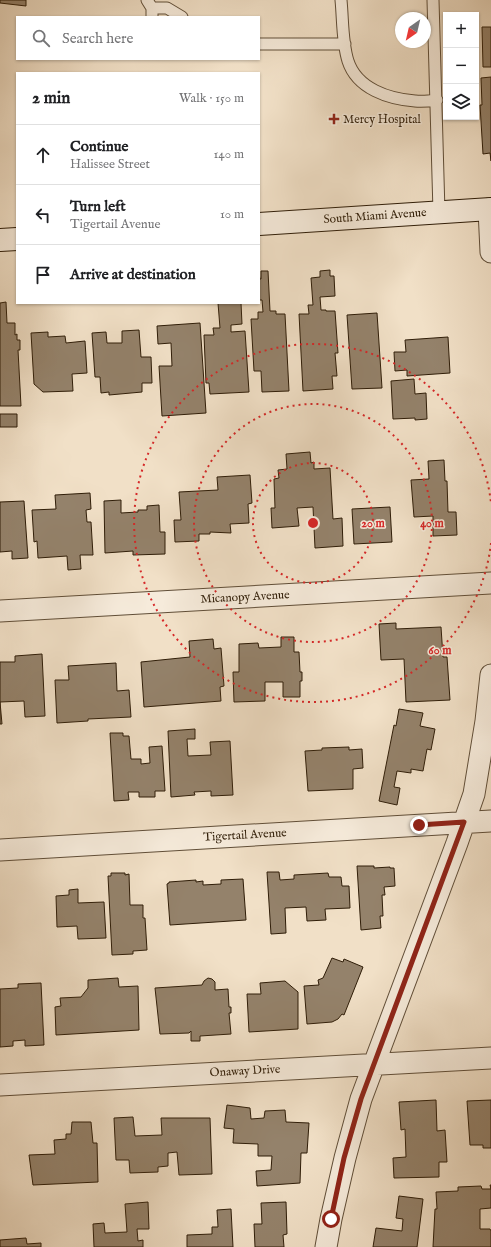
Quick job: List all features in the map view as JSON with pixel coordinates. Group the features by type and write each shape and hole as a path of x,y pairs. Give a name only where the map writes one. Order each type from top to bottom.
{"main road":[{"name":"South Miami Avenue","path":"260,224 490,209"},
{"path":"0,240 16,239"}],"street":[{"path":"490,209 491,252"},
{"name":"Micanopy Avenue","path":"0,611 491,583"},
{"path":"326,1247 344,1158 361,1099 474,794 491,675"},
{"name":"Tigertail Avenue","path":"0,850 491,821"},
{"name":"Onaway Drive","path":"0,1085 491,1058"}],"lane":[{"path":"341,0 344,44 348,61 353,71 361,81 370,88 405,100 416,102 437,100"},
{"path":"434,0 440,212"},
{"path":"150,8 167,8 180,16"},
{"path":"260,44 344,44"}],"building":[{"path":"0,0 26,0 26,6 0,3"},
{"path":"482,27 491,27 491,67 483,67"},
{"path":"491,77 491,161 490,153 483,154 480,105 482,105 481,78"},
{"path":"330,270 330,276 334,276 335,296 320,297 321,310 335,311 338,353 335,353 337,376 332,376 333,389 303,391 299,314 309,314 308,305 313,305 311,278 320,277 320,271"},
{"path":"261,271 268,271 270,311 276,311 276,314 285,314 289,391 262,392 261,371 254,371 251,319 258,319 258,312 263,312 262,300 260,300"},
{"path":"6,302 7,323 15,323 15,335 17,334 17,340 20,340 20,350 18,350 21,406 0,406 0,303"},
{"path":"218,304 241,304 242,324 231,325 231,332 245,331 249,392 210,394 209,383 206,383 204,335 214,335 213,328 220,328"},
{"path":"377,313 382,388 352,389 347,315"},
{"path":"200,323 206,413 162,416 159,366 172,366 171,343 158,344 157,326"},
{"path":"139,330 141,357 151,357 152,383 142,383 142,392 109,395 109,392 101,393 100,377 95,377 92,333 106,332 107,343 122,343 122,331"},
{"path":"48,332 48,337 65,336 66,343 85,341 87,373 72,374 73,391 43,392 34,384 31,333"},
{"path":"448,337 450,373 407,376 407,370 395,371 394,352 406,352 405,340"},
{"path":"414,379 415,394 426,393 427,419 393,419 391,381"},
{"path":"0,414 17,414 17,427 0,427"},
{"path":"310,452 311,463 314,462 314,469 330,468 333,519 342,518 343,546 315,548 313,507 297,508 299,526 272,528 271,508 275,508 274,479 279,478 278,470 287,469 286,454"},
{"path":"444,460 445,481 447,481 448,512 456,512 457,535 433,536 433,516 414,517 411,480 429,479 428,461"},
{"path":"250,475 252,503 248,504 249,523 230,524 231,533 210,532 210,534 199,534 199,541 175,542 174,520 181,520 179,492 218,490 217,477"},
{"path":"90,493 91,509 86,510 87,522 91,522 93,555 80,555 81,569 68,570 67,556 38,558 37,541 34,542 32,510 56,509 55,495"},
{"path":"121,500 121,513 138,512 138,510 147,510 147,506 159,505 160,532 165,532 165,554 133,555 133,551 105,553 104,501"},
{"path":"24,501 28,558 12,559 12,551 0,552 0,502"},
{"path":"390,507 392,542 354,544 352,509"},
{"path":"396,623 396,629 441,627 443,657 447,657 450,700 406,702 404,659 381,660 379,624"},
{"path":"281,637 294,637 294,652 299,652 300,672 302,672 302,681 300,681 300,697 283,697 283,682 265,682 265,701 234,702 233,672 239,672 239,644 258,643 259,648 281,647"},
{"path":"213,639 214,649 221,648 224,686 220,687 221,701 144,707 141,662 190,657 189,641"},
{"path":"42,654 45,716 25,717 24,701 0,702 0,662 15,662 15,656"},
{"path":"116,663 117,691 129,690 131,717 88,719 88,721 57,723 55,680 69,680 68,666"},
{"path":"0,702 2,724 0,724"},
{"path":"399,709 423,713 420,726 435,729 431,750 427,749 423,771 411,769 411,773 397,771 394,787 400,788 397,805 379,801 394,725 396,726"},
{"path":"195,729 195,739 187,739 188,756 211,755 210,742 230,741 233,795 211,796 211,791 194,792 195,795 171,797 168,731"},
{"path":"110,733 123,733 123,736 129,736 131,759 141,759 141,764 150,763 149,747 162,746 165,791 155,791 155,797 139,797 139,792 128,792 129,800 114,801"},
{"path":"349,747 349,750 362,749 363,768 353,769 353,789 308,791 305,751 322,750 322,748"},
{"path":"357,866 394,868 395,886 384,887 385,895 382,895 383,916 380,916 381,928 361,930"},
{"path":"267,872 279,872 280,880 294,879 294,875 328,873 329,877 341,877 342,886 349,886 350,908 325,909 326,920 307,921 306,907 285,908 286,933 271,934"},
{"path":"111,873 125,873 125,875 129,874 130,905 143,905 147,950 133,951 133,954 112,955 108,876 111,876"},
{"path":"243,879 246,920 170,925 167,884 169,882 196,880 196,882 203,881 203,885 221,884 221,880"},
{"path":"78,889 78,903 104,902 106,938 78,939 77,926 57,927 56,896 69,895 69,890"},
{"path":"332,958 343,962 344,959 363,967 344,1015 342,1014 338,1019 332,1022 307,1024 304,986 319,985 318,980 323,978"},
{"path":"118,978 119,987 138,986 139,1030 56,1035 55,1007 61,1006 60,998 81,997 88,988 88,980"},
{"path":"208,978 215,982 215,990 228,989 229,1007 231,1007 231,1013 229,1013 231,1034 200,1036 200,1041 191,1041 191,1031 189,1033 160,1034 155,988 202,985"},
{"path":"285,981 298,992 298,1029 249,1032 247,994 261,994 260,983"},
{"path":"41,983 44,1045 25,1046 25,1040 13,1041 13,1046 0,1047 0,989 18,988 18,984"},
{"path":"436,1100 437,1131 445,1130 447,1162 439,1162 439,1177 394,1178 393,1158 406,1157 405,1129 401,1130 399,1102"},
{"path":"491,1100 491,1148 483,1148 483,1145 470,1145 467,1101"},
{"path":"227,1105 250,1108 251,1119 264,1118 265,1111 285,1110 286,1122 309,1123 307,1153 301,1153 300,1183 257,1186 256,1171 271,1170 272,1156 258,1156 258,1144 233,1143 234,1129 224,1128"},
{"path":"133,1117 135,1136 162,1135 161,1118 210,1118 212,1174 179,1175 177,1152 168,1153 168,1166 158,1167 158,1172 130,1173 129,1160 116,1160 114,1118"},
{"path":"72,1122 91,1122 93,1143 97,1143 98,1182 33,1185 29,1155 55,1154 54,1140 66,1139 66,1134 71,1134"},
{"path":"481,1186 482,1189 491,1189 491,1208 480,1209 480,1229 490,1229 491,1247 433,1247 435,1209 437,1209 436,1192 458,1191 458,1187"},
{"path":"399,1196 423,1199 417,1247 373,1247 376,1228 402,1231 403,1219 396,1218"},
{"path":"148,1202 149,1229 137,1229 138,1241 143,1240 143,1247 94,1247 93,1224 104,1223 105,1233 127,1232 125,1204"},
{"path":"286,1202 287,1234 283,1235 284,1247 255,1247 254,1224 262,1224 261,1203"},
{"path":"231,1209 233,1247 187,1247 187,1235 212,1234 212,1227 218,1227 217,1210"},
{"path":"26,1238 27,1244 41,1243 41,1247 0,1247 0,1240"}],"place":[{"name":"Mercy Hospital","path":"334,119"}],"route":[{"path":"331,1219 344,1158 361,1099 464,822 419,825"}]}
